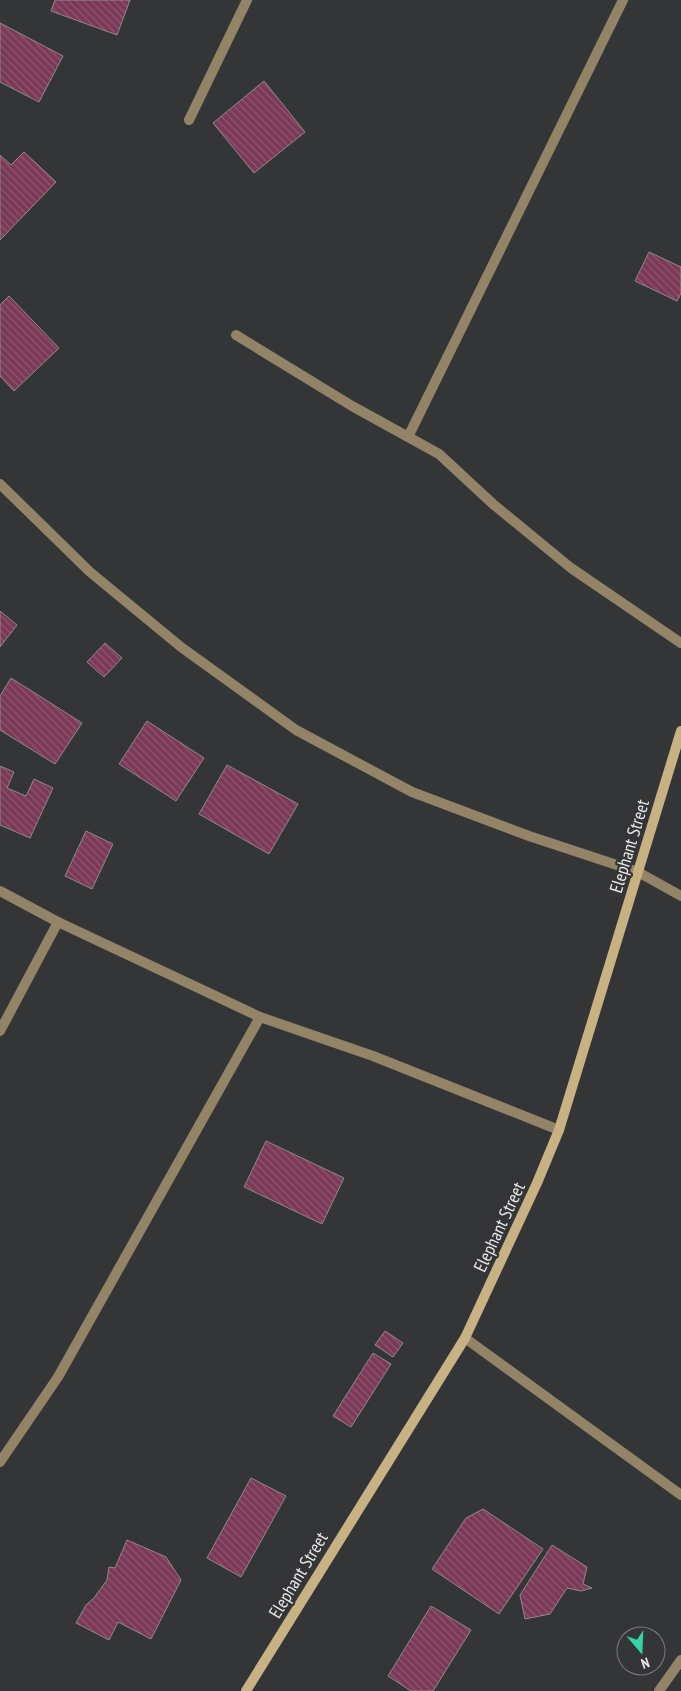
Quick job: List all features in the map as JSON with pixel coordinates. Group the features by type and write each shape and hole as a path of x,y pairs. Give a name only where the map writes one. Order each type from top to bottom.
{"main road":[{"name":"Elephant Street","path":"246,1691 465,1338 537,1184 560,1130 681,731"}],"street":[{"path":"188,120 247,0"},
{"path":"408,437 623,0"},
{"path":"236,335 352,406 438,454 493,504 571,568 681,642"},
{"path":"0,484 90,572 181,647 296,730 412,792 529,836 638,872 681,896"},
{"path":"0,891 58,922 260,1017 373,1056 560,1130"},
{"path":"0,1031 58,922"},
{"path":"0,1462 58,1377 260,1017"},
{"path":"465,1338 681,1494"},
{"path":"659,1691 681,1660"}],"building":[{"path":"55,0 130,0 117,35 51,11"},
{"path":"0,23 63,56 39,102 0,82"},
{"path":"264,81 305,132 254,173 213,123"},
{"path":"24,152 56,182 0,240 0,155 11,165"},
{"path":"649,252 681,267 681,293 677,301 635,281"},
{"path":"9,296 59,348 14,391 0,376 0,305"},
{"path":"0,611 17,625 0,647"},
{"path":"105,643 122,658 104,677 87,662"},
{"path":"11,678 82,723 55,764 0,730 0,696"},
{"path":"147,721 204,758 176,801 119,764"},
{"path":"227,765 298,804 269,854 199,814"},
{"path":"0,766 14,772 7,788 26,796 34,779 53,788 30,838 0,825"},
{"path":"86,831 113,844 92,889 65,876"},
{"path":"266,1141 344,1178 322,1224 244,1187"},
{"path":"385,1331 403,1343 393,1357 375,1345"},
{"path":"373,1353 391,1364 351,1427 333,1416"},
{"path":"251,1478 286,1496 241,1577 207,1558"},
{"path":"483,1509 543,1549 499,1614 432,1569 466,1518"},
{"path":"127,1540 166,1557 181,1580 151,1639 118,1622 109,1640 76,1623 86,1605 94,1598 107,1580 109,1567 115,1568"},
{"path":"552,1545 587,1567 583,1584 592,1588 581,1591 567,1588 550,1614 525,1619 520,1595"},
{"path":"431,1606 471,1630 433,1691 411,1691 388,1676"}]}
